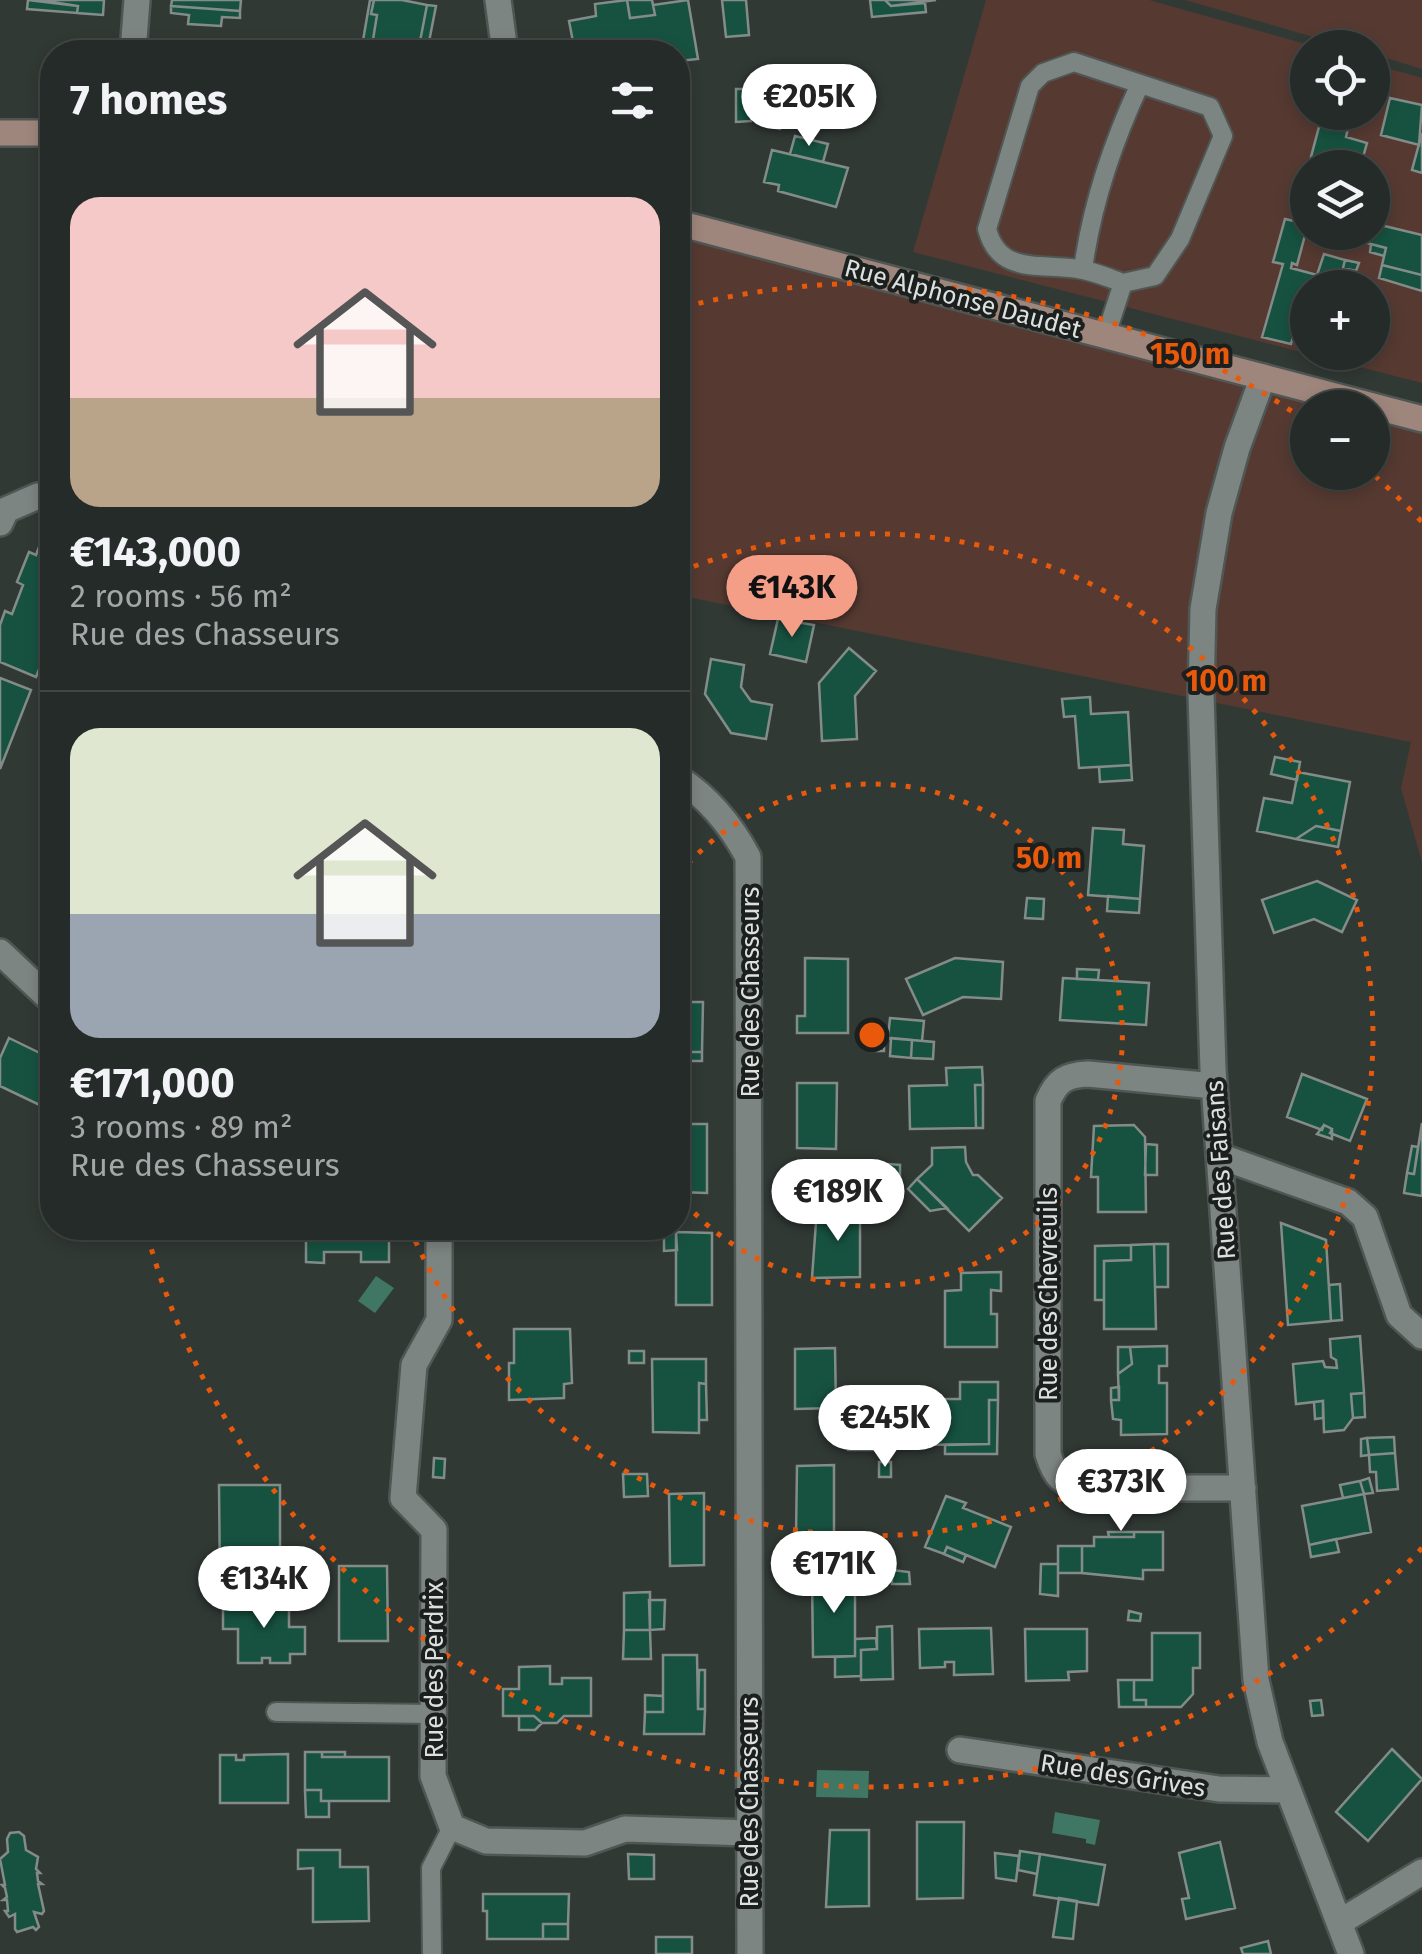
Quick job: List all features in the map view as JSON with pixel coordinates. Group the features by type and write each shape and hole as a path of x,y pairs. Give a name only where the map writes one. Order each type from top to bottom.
{"street":[{"path":"133,40 137,0"},
{"path":"498,0 503,40"},
{"path":"0,133 40,133"},
{"name":"Rue Alphonse Daudet","path":"690,226 1422,419"},
{"name":"Rue des Faisans","path":"1263,377 1236,448 1219,514 1203,609 1214,1086 1256,1680 1270,1742 1352,1954"},
{"path":"0,522 6,510 40,496"},
{"name":"Rue des Chasseurs","path":"690,788 734,831 748,857 750,1954"},
{"path":"0,952 40,989"},
{"name":"Rue des Chevreuils","path":"1214,1086 1078,1074 1068,1075 1055,1085 1048,1101 1048,1454 1054,1473 1066,1485 1076,1487 1243,1488"},
{"path":"1219,1156 1348,1202 1366,1217 1398,1315 1422,1336"},
{"name":"Rue des Perdrix","path":"439,1240 439,1320 414,1365 403,1498 434,1530 433,1776 452,1827"},
{"name":"Rue des Grives","path":"960,1750 1219,1789 1287,1790"},
{"path":"452,1827 486,1841 506,1842 586,1843 624,1829 749,1833"},
{"path":"1340,1922 1422,1872"}],"lane":[{"path":"1074,62 1140,84 1210,107 1223,136 1172,252 1155,276 1124,284 1083,269 1010,262 992,248 987,229 1030,86 1043,73 1074,62"},
{"path":"1083,269 1090,217 1116,134 1140,84"},
{"path":"1106,335 1124,284"},
{"path":"276,1712 435,1714"},
{"path":"432,1954 432,1868 452,1827"}],"shaded area":[{"path":"986,0 1149,0 1290,40 1290,130 1390,130 1390,69 1422,78 1422,383 1371,370 1390,370 1390,270 1290,270 1290,349 913,252"},
{"path":"1185,0 1422,0 1422,69 1390,59 1390,30 1290,30"},
{"path":"690,227 1290,391 1290,490 1390,490 1390,419 1422,428 1422,862 1401,788 1411,742 690,597"},
{"path":"376,1276 394,1288 375,1313 358,1301"},
{"path":"817,1770 869,1771 868,1798 816,1797"},
{"path":"1055,1812 1100,1820 1095,1845 1086,1843 1086,1839 1052,1833"}],"building":[{"path":"28,0 78,6 77,13 27,9"},
{"path":"39,0 104,0 103,15 77,13 78,6"},
{"path":"172,0 241,0 240,11 171,6"},
{"path":"370,0 374,0 371,14 377,15 373,40 363,40"},
{"path":"374,0 427,5 420,40 373,40 377,15 371,14"},
{"path":"627,0 630,18 655,15 653,5 688,0 698,59 690,60 690,40 573,40 569,21 596,16 595,4"},
{"path":"627,0 652,0 655,15 630,18"},
{"path":"722,0 746,0 749,35 726,37"},
{"path":"870,0 885,0 891,6 925,3 926,12 872,17"},
{"path":"885,0 936,0 891,6"},
{"path":"427,5 436,6 429,40 420,40"},
{"path":"171,6 240,11 240,18 222,17 221,26 188,24 189,15 171,13"},
{"path":"736,89 754,89 751,121 736,122"},
{"path":"769,94 787,98 780,129 762,125"},
{"path":"1390,98 1422,105 1419,145 1381,135 1382,130 1390,130"},
{"path":"1318,130 1348,130 1346,137 1367,143 1365,150 1313,150"},
{"path":"1422,133 1422,173 1412,170"},
{"path":"795,136 828,144 823,162 790,154"},
{"path":"772,150 848,168 836,207 778,191 779,185 764,182"},
{"path":"1285,219 1290,220 1290,250 1301,250 1297,265 1292,263 1291,268 1298,270 1290,270 1290,344 1262,337 1283,264 1273,262"},
{"path":"1390,227 1422,235 1422,275 1382,265 1386,250 1390,250"},
{"path":"1324,254 1345,260 1343,268 1352,270 1319,270"},
{"path":"1345,260 1359,263 1356,270 1343,268"},
{"path":"1382,265 1422,275 1422,291 1390,281 1390,270 1381,270"},
{"path":"40,544 40,667 36,677 0,662 0,625 5,611 12,614 23,585 17,582 29,552 36,555"},
{"path":"778,619 814,625 806,662 770,654"},
{"path":"849,648 876,671 855,696 857,739 822,741 819,683"},
{"path":"711,659 744,665 741,687 751,701 772,705 766,739 731,733 705,694"},
{"path":"0,678 31,690 0,769"},
{"path":"1090,697 1091,714 1128,712 1131,765 1079,768 1075,716 1064,717 1062,699"},
{"path":"1275,757 1300,762 1297,780 1271,774"},
{"path":"1131,765 1132,780 1100,782 1099,767"},
{"path":"1298,772 1350,782 1341,831 1316,826 1296,839 1257,831 1264,798 1292,803"},
{"path":"1316,826 1341,831 1338,847 1296,839"},
{"path":"1093,828 1124,830 1123,844 1144,846 1140,899 1088,895"},
{"path":"1317,881 1357,900 1342,932 1314,919 1274,933 1262,900"},
{"path":"1108,896 1140,899 1139,913 1107,911"},
{"path":"1027,898 1044,899 1043,919 1025,918"},
{"path":"805,958 848,959 848,1033 797,1033 797,1016 805,1016"},
{"path":"955,958 1003,962 1001,999 963,997 923,1015 906,979"},
{"path":"1077,969 1099,970 1098,980 1077,979"},
{"path":"1063,978 1149,983 1146,1025 1060,1020"},
{"path":"690,1002 703,1002 702,1052 690,1052"},
{"path":"890,1018 924,1021 922,1041 888,1038"},
{"path":"9,1038 40,1053 40,1105 0,1086 0,1058"},
{"path":"891,1038 912,1040 911,1058 890,1056"},
{"path":"871,1040 884,1040 884,1051 871,1051"},
{"path":"912,1040 934,1042 933,1059 911,1058"},
{"path":"690,1052 702,1052 702,1061 690,1061"},
{"path":"982,1067 983,1085 975,1085 976,1128 910,1129 909,1086 947,1085 946,1068"},
{"path":"1302,1074 1367,1099 1350,1141 1330,1133 1332,1129 1324,1125 1322,1130 1287,1117"},
{"path":"797,1083 837,1083 836,1149 797,1148"},
{"path":"975,1085 983,1085 983,1128 976,1128"},
{"path":"1422,1123 1422,1196 1404,1193 1407,1173 1414,1174"},
{"path":"690,1124 707,1124 707,1193 690,1192"},
{"path":"1134,1125 1145,1137 1146,1212 1098,1212 1098,1177 1091,1177 1094,1126"},
{"path":"1324,1125 1332,1129 1332,1139 1317,1134"},
{"path":"1146,1144 1157,1145 1157,1175 1145,1175"},
{"path":"1412,1146 1418,1147 1414,1174 1407,1173"},
{"path":"965,1147 966,1162 973,1175 978,1175 1002,1198 969,1231 917,1179 932,1165 932,1148"},
{"path":"888,1164 900,1165 900,1179 888,1180"},
{"path":"875,1178 888,1179 888,1205 875,1205"},
{"path":"829,1179 852,1179 851,1207 830,1207"},
{"path":"917,1179 947,1208 930,1211 908,1189"},
{"path":"821,1207 860,1207 860,1277 812,1278 816,1222 822,1222"},
{"path":"1281,1223 1326,1240 1331,1321 1288,1325"},
{"path":"690,1232 712,1233 712,1305 676,1305 676,1240 690,1240"},
{"path":"306,1240 389,1240 389,1262 361,1262 361,1252 324,1252 324,1263 306,1262"},
{"path":"664,1240 676,1240 677,1250 664,1251"},
{"path":"1154,1244 1168,1244 1168,1287 1155,1287"},
{"path":"1154,1244 1156,1329 1104,1329 1104,1261 1131,1260 1131,1245"},
{"path":"1131,1245 1131,1260 1104,1261 1104,1300 1095,1300 1095,1246"},
{"path":"1001,1272 1001,1291 991,1290 991,1314 997,1314 997,1347 945,1347 945,1291 961,1290 961,1273"},
{"path":"1340,1284 1342,1320 1331,1321 1329,1285"},
{"path":"514,1329 570,1329 572,1383 564,1384 564,1398 509,1400"},
{"path":"1360,1336 1364,1393 1351,1394 1353,1418 1344,1430 1324,1432 1323,1401 1296,1404 1293,1364 1323,1361 1325,1367 1337,1368 1331,1357 1330,1339"},
{"path":"1167,1346 1167,1366 1159,1366 1159,1383 1167,1383 1167,1434 1121,1435 1121,1420 1113,1419 1111,1400 1119,1400 1118,1374 1132,1364 1130,1347"},
{"path":"1118,1347 1130,1347 1132,1364 1118,1374"},
{"path":"835,1348 836,1408 795,1409 795,1349"},
{"path":"629,1351 644,1351 644,1363 629,1363"},
{"path":"652,1359 706,1359 706,1384 699,1383 699,1433 653,1432"},
{"path":"960,1382 998,1382 998,1400 989,1400 989,1444 906,1445 907,1399 960,1399"},
{"path":"699,1383 706,1384 707,1420 699,1420"},
{"path":"1119,1387 1119,1400 1111,1400 1111,1388"},
{"path":"1364,1393 1365,1417 1353,1418 1351,1394"},
{"path":"989,1400 998,1400 997,1454 945,1454 945,1445 989,1444"},
{"path":"1323,1401 1323,1418 1315,1419 1314,1402"},
{"path":"891,1428 891,1450 848,1450 847,1429"},
{"path":"1394,1437 1395,1453 1369,1455 1367,1438"},
{"path":"1367,1438 1369,1455 1361,1456 1361,1439"},
{"path":"1395,1453 1398,1489 1377,1491 1376,1472 1370,1472 1369,1455"},
{"path":"434,1458 445,1459 444,1478 433,1477"},
{"path":"879,1462 891,1462 891,1477 879,1477"},
{"path":"834,1465 834,1535 796,1535 797,1466"},
{"path":"623,1474 647,1474 648,1496 624,1497"},
{"path":"1369,1478 1373,1493 1364,1494 1360,1481"},
{"path":"1360,1481 1364,1494 1343,1498 1340,1485"},
{"path":"219,1485 280,1485 280,1584 220,1584"},
{"path":"704,1493 704,1565 670,1566 669,1494"},
{"path":"1364,1494 1371,1532 1309,1545 1302,1506"},
{"path":"946,1496 966,1503 963,1508 1011,1527 995,1567 947,1547 944,1554 925,1547"},
{"path":"1108,1532 1134,1532 1134,1537 1109,1537"},
{"path":"1134,1532 1163,1532 1163,1570 1143,1570 1143,1579 1082,1573 1082,1546 1094,1546 1094,1537 1134,1537"},
{"path":"1336,1539 1339,1552 1311,1557 1309,1545"},
{"path":"1058,1546 1082,1546 1082,1573 1058,1573"},
{"path":"947,1547 966,1555 963,1562 944,1554"},
{"path":"1041,1564 1058,1564 1058,1596 1040,1594"},
{"path":"339,1566 387,1566 388,1641 339,1641"},
{"path":"892,1570 909,1572 910,1584 892,1584"},
{"path":"812,1575 855,1575 855,1656 813,1657"},
{"path":"650,1592 650,1630 624,1630 624,1593"},
{"path":"649,1600 665,1600 664,1629 650,1630"},
{"path":"223,1602 289,1602 289,1627 305,1627 305,1654 290,1654 290,1663 270,1663 270,1658 262,1658 262,1663 238,1663 238,1629 223,1629"},
{"path":"1129,1611 1141,1614 1140,1621 1128,1620"},
{"path":"892,1626 893,1679 861,1680 861,1650 877,1649 877,1627"},
{"path":"991,1628 993,1674 954,1675 954,1662 945,1662 945,1667 920,1668 919,1629"},
{"path":"1025,1629 1087,1629 1087,1671 1068,1672 1069,1680 1026,1681"},
{"path":"624,1630 650,1630 651,1659 623,1659"},
{"path":"1152,1633 1200,1633 1200,1668 1193,1668 1193,1694 1181,1707 1146,1707 1146,1700 1134,1700 1134,1680 1152,1680"},
{"path":"876,1638 877,1649 861,1650 861,1676 835,1677 835,1657 855,1656 855,1639"},
{"path":"663,1655 697,1655 698,1709 705,1709 704,1734 644,1734 645,1712 663,1712"},
{"path":"550,1666 550,1684 562,1684 562,1678 591,1678 591,1716 564,1716 557,1723 542,1723 534,1716 503,1716 503,1689 519,1689 519,1667"},
{"path":"699,1670 705,1670 705,1709 698,1709"},
{"path":"1118,1680 1134,1680 1134,1700 1146,1700 1146,1707 1119,1707"},
{"path":"645,1695 663,1696 663,1712 645,1712"},
{"path":"1321,1700 1323,1715 1312,1716 1310,1701"},
{"path":"519,1716 534,1716 542,1723 535,1730 519,1730"},
{"path":"1392,1749 1422,1779 1368,1841 1336,1812"},
{"path":"305,1752 322,1752 322,1757 389,1757 389,1801 321,1801 321,1790 305,1790"},
{"path":"322,1752 345,1752 345,1757 322,1757"},
{"path":"288,1754 288,1803 220,1803 220,1755 236,1755 236,1760 244,1760 244,1755"},
{"path":"305,1790 321,1790 321,1801 329,1801 329,1817 306,1817"},
{"path":"917,1822 964,1822 963,1898 917,1899"},
{"path":"830,1830 869,1830 869,1906 826,1907"},
{"path":"10,1833 24,1836 26,1850 38,1857 36,1869 40,1873 38,1881 42,1884 38,1884 44,1911 34,1912 39,1927 36,1930 33,1927 17,1932 15,1914 9,1917 5,1911 7,1900 3,1900 7,1897 0,1859 8,1852"},
{"path":"1220,1842 1235,1908 1186,1919 1182,1899 1189,1898 1179,1853"},
{"path":"298,1850 340,1850 340,1867 368,1867 369,1921 313,1922 313,1868 298,1869"},
{"path":"1020,1851 1040,1854 1037,1874 1018,1870"},
{"path":"995,1853 1019,1856 1016,1881 996,1878"},
{"path":"628,1854 654,1855 654,1879 629,1879"},
{"path":"1040,1854 1105,1865 1098,1905 1034,1895"},
{"path":"483,1894 569,1894 568,1924 543,1924 543,1939 487,1939"},
{"path":"1059,1898 1077,1901 1073,1939 1053,1937"},
{"path":"543,1924 568,1924 568,1939 543,1939"},
{"path":"656,1937 692,1937 692,1954 656,1954"},
{"path":"1268,1941 1271,1954 1243,1954 1241,1948"}]}
